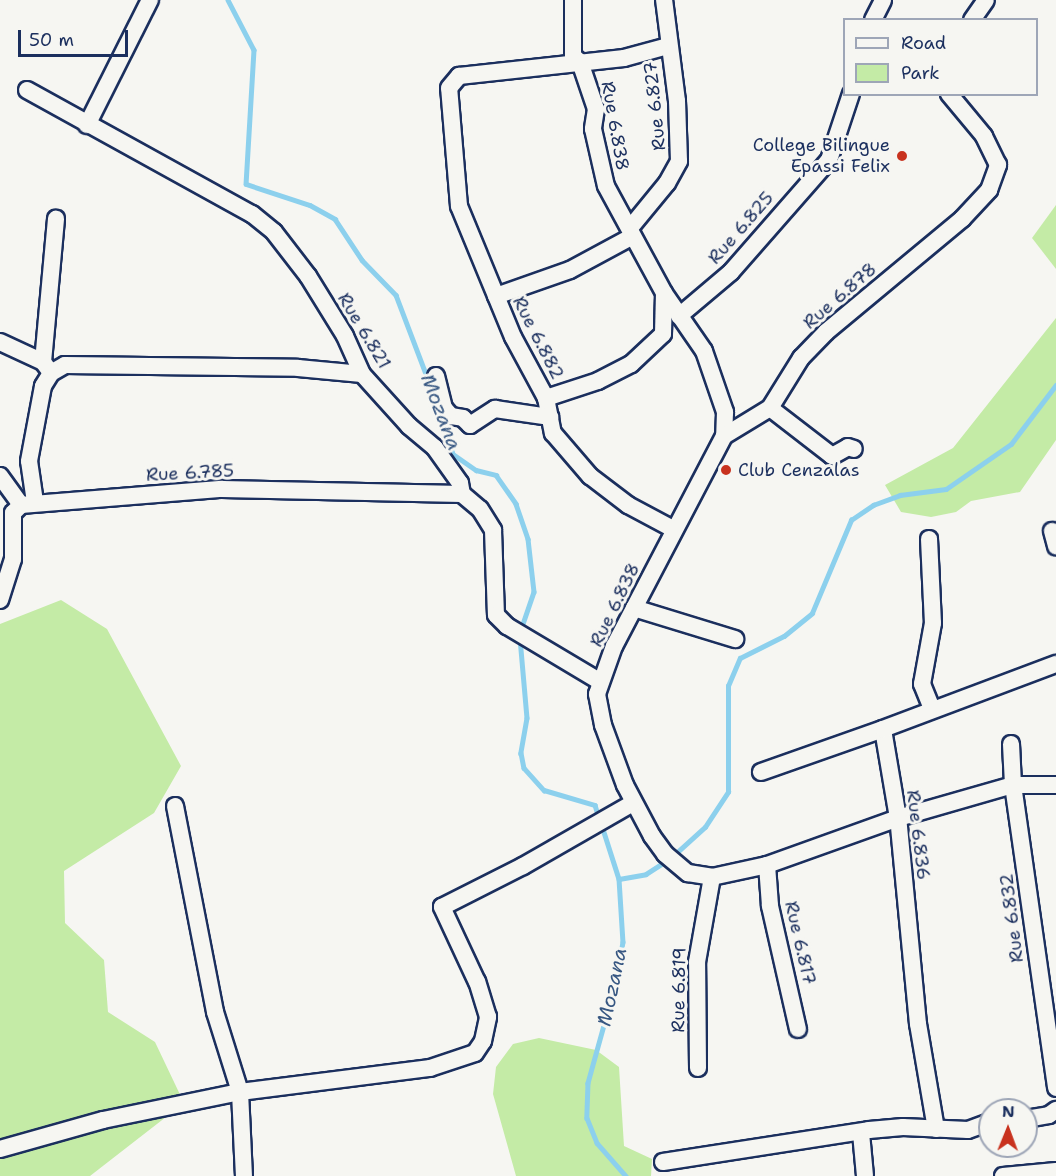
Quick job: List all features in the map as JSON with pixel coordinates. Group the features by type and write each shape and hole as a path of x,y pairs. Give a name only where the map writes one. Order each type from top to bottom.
{"street":[{"path":"87,125 150,0"},
{"name":"Rue 6.838","path":"573,0 573,56 580,62 596,109 593,129 601,150 602,175 664,293 704,351 726,412 724,436 673,529 614,645 597,694 603,725 633,803 652,836 674,864 688,873 712,877 767,865 898,818 1013,785 1056,785"},
{"name":"Rue 6.827","path":"631,232 680,161 677,100 668,46 664,0"},
{"path":"874,18 883,0"},
{"path":"973,18 986,0"},
{"path":"580,62 624,58 668,46"},
{"name":"Rue 6.882","path":"580,62 453,79 449,88 451,135 459,206 496,296 546,398 559,443 599,484 673,529"},
{"name":"Rue 6.821","path":"27,90 252,214 274,232 326,306 362,374 409,426 435,448 460,483 462,494 480,508 493,530 496,615 507,626 601,682"},
{"name":"Rue 6.825","path":"680,316 731,272 829,160 837,144 850,96"},
{"name":"Rue 6.878","path":"724,436 770,408 801,358 826,332 944,234 989,190 998,165 984,136 951,96"},
{"path":"0,600 13,559 17,508 29,461 47,368 56,219"},
{"path":"496,296 570,270 631,232"},
{"path":"546,398 598,381 631,364 663,333 664,293"},
{"path":"0,342 47,368 65,365 298,368 362,374"},
{"path":"436,376 444,408 451,417 464,418 470,425 495,410 550,417"},
{"path":"770,408 832,456 848,447 854,449"},
{"path":"0,476 17,508"},
{"name":"Rue 6.785","path":"17,508 222,489 462,494"},
{"path":"929,539 933,623 922,684 932,709"},
{"path":"634,608 735,639"},
{"path":"761,772 1056,664"},
{"name":"Rue 6.836","path":"883,729 898,818 918,1024 936,1129"},
{"name":"Rue 6.832","path":"1011,744 1013,785 1056,1088"},
{"path":"0,1149 103,1120 240,1092 430,1068 475,1053 483,1041 488,1017 477,982 442,907 523,866 633,803"},
{"path":"175,806 215,1012 240,1092 244,1176"},
{"name":"Rue 6.817","path":"767,865 770,906 798,1029"},
{"name":"Rue 6.819","path":"698,1068 697,962 712,877"},
{"path":"1038,1117 1049,1115 1056,1110"},
{"path":"663,1162 903,1126 969,1130 978,1127"},
{"path":"861,1133 865,1176"},
{"path":"1003,1176 1056,1171"}],"green space":[{"path":"1056,205 1056,269 1032,238"},
{"path":"1056,318 1056,440 1020,492 971,501 956,512 931,517 901,512 885,485 953,448"},
{"path":"61,600 107,629 181,766 154,813 64,871 65,923 104,960 108,1012 155,1042 184,1103 90,1176 0,1176 0,624"},
{"path":"539,1038 596,1050 619,1067 624,1146 652,1159 651,1176 516,1176 493,1094 496,1067 513,1044"}],"waterway":[{"name":"Mozana","path":"228,0 254,50 246,184 310,205 335,219 362,260 396,295 432,390"},
{"path":"673,856 705,827 728,792 728,686 740,658 784,636 812,613 851,520 873,505 900,495 946,489 1011,444 1056,385"},
{"name":"Mozana","path":"441,415 453,454 476,470 496,475 516,504 528,539 534,592 521,630"},
{"name":"Mozana","path":"520,638 527,718 521,753 524,768 544,790 595,805 599,818"},
{"name":"Mozana","path":"602,826 619,879 623,942 616,982 588,1083 587,1118 597,1143 626,1176"},
{"path":"619,879 646,874 666,861"}],"place":[{"name":"College Bilingue Epassi Felix","path":"902,156"},
{"name":"Club Cenzalas","path":"726,470"}]}
